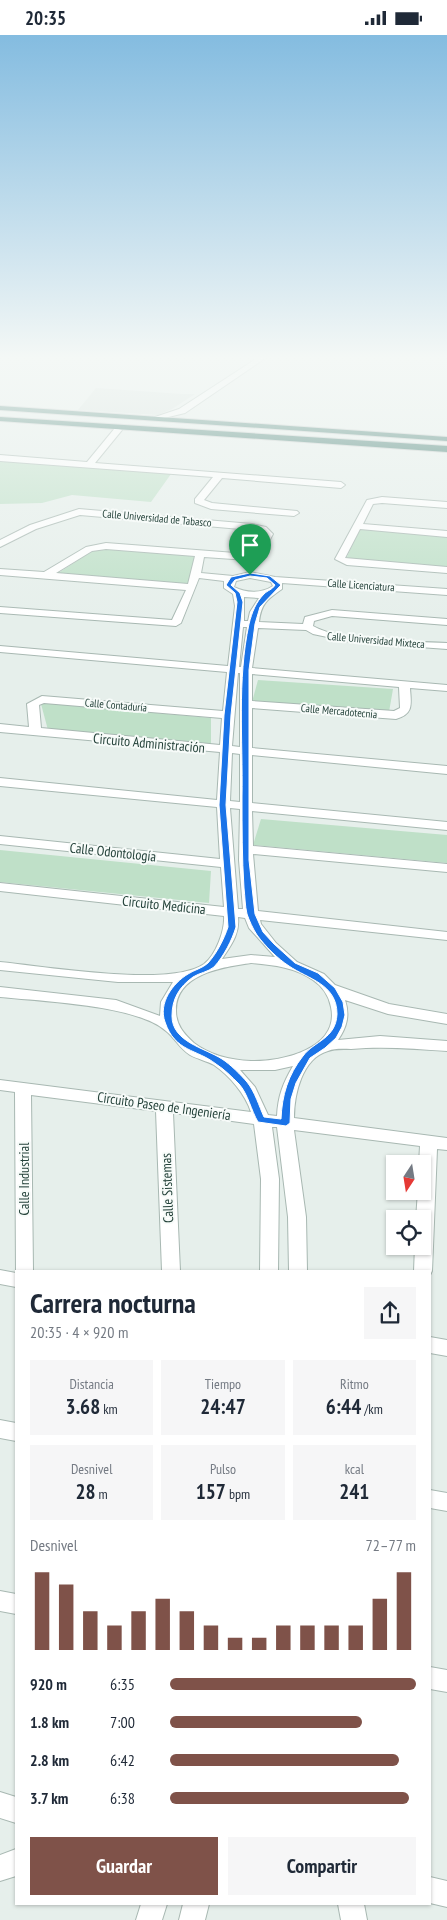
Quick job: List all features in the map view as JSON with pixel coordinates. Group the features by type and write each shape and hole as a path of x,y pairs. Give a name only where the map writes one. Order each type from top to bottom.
{"highway":[{"path":"352,445 447,451"},
{"path":"388,445 447,451"}],"street":[{"path":"89,465 106,445"},
{"path":"0,458 341,485"},
{"path":"220,475 198,501 210,506 294,513"},
{"path":"447,505 376,500 370,502 340,559 447,570"},
{"name":"Calle Universidad de Tabasco","path":"0,544 33,527 79,512 252,527 263,529 268,534 261,549 254,556 99,546 89,549 46,576"},
{"path":"356,526 447,534"},
{"path":"0,610 176,623 193,582 200,554"},
{"path":"394,591 401,566"},
{"path":"413,592 420,567"},
{"path":"0,572 46,576 193,582 233,586 247,595 272,587"},
{"path":"233,586 250,575 272,587"},
{"path":"210,966 228,939 232,927 223,805 225,750 240,602 233,586"},
{"path":"272,587 259,603 253,621 246,670 246,849 251,914 260,933 292,965"},
{"name":"Calle Licenciatura","path":"272,587 447,592"},
{"name":"Calle Licenciatura","path":"413,592 447,598"},
{"name":"Calle Universidad Mixteca","path":"238,620 308,623 332,613 447,621"},
{"name":"Calle Universidad Mixteca","path":"308,623 315,633 335,637 447,646"},
{"path":"0,649 447,688"},
{"name":"Calle Mercadotecnia","path":"245,704 396,715 406,708 404,684"},
{"name":"Calle Contaduría","path":"35,732 33,704 42,699 228,715"},
{"name":"Circuito Administración","path":"0,728 447,771"},
{"path":"0,782 447,826"},
{"name":"Calle Odontología","path":"0,840 226,865"},
{"path":"246,849 447,868"},
{"name":"Circuito Medicina","path":"0,887 447,936"},
{"path":"269,1270 269,1161 261,1119 244,1084 218,1061 194,1050 171,1027 168,1018 169,1000 174,991 190,976 210,966 251,959 292,965 315,975 332,989 355,1000 393,1012 447,1019"},
{"path":"0,965 118,979 155,979 190,976"},
{"path":"218,1061 256,1066 286,1063 307,1057 322,1046 338,1027 341,1015 339,1002 332,989"},
{"path":"0,992 116,1005 136,1011 171,1027"},
{"path":"322,1046 380,1041 447,1046"},
{"path":"298,1270 297,1217 286,1123 286,1099 291,1083 307,1057"},
{"name":"Circuito Paseo de Ingeniería","path":"0,1085 447,1144"},
{"name":"Calle Industrial","path":"23,1088 24,1270"},
{"name":"Calle Sistemas","path":"164,1106 171,1270"},
{"path":"423,1270 428,1142"},
{"path":"0,1277 15,1280"},
{"path":"431,1345 447,1348"},
{"path":"0,1429 15,1432"},
{"path":"431,1499 447,1502"},
{"path":"0,1601 15,1604"},
{"path":"431,1678 447,1681"},
{"path":"0,1805 15,1810"},
{"path":"0,1868 15,1863"},
{"path":"431,1890 447,1894"},
{"path":"149,1920 154,1905"},
{"path":"192,1920 196,1905"},
{"path":"350,1905 354,1920"}],"green space":[{"path":"0,460 171,474 151,502 72,495 42,503 0,504"},
{"path":"360,528 447,536 447,568 346,559"},
{"path":"111,548 196,556 188,585 55,575 94,550"},
{"path":"258,680 393,689 389,712 252,702"},
{"path":"41,704 211,718 211,744 48,730"},
{"path":"261,819 447,835 447,863 253,845"},
{"path":"0,850 211,871 209,903 0,882"}],"route":[{"path":"250,575 268,577 275,580 278,585 272,592 267,593 255,612 246,670 246,860 251,914 254,925 271,946 292,965 315,975 332,989 339,1002 341,1015 338,1027 332,1036 317,1051 307,1057 291,1083 286,1099 286,1123 261,1119 250,1093 234,1074 218,1061 194,1050 177,1036 171,1027 167,1009 169,1000 181,983 210,966 228,939 232,927 223,805 225,750 240,598 238,593 229,588 228,583 240,576 250,575"}]}
